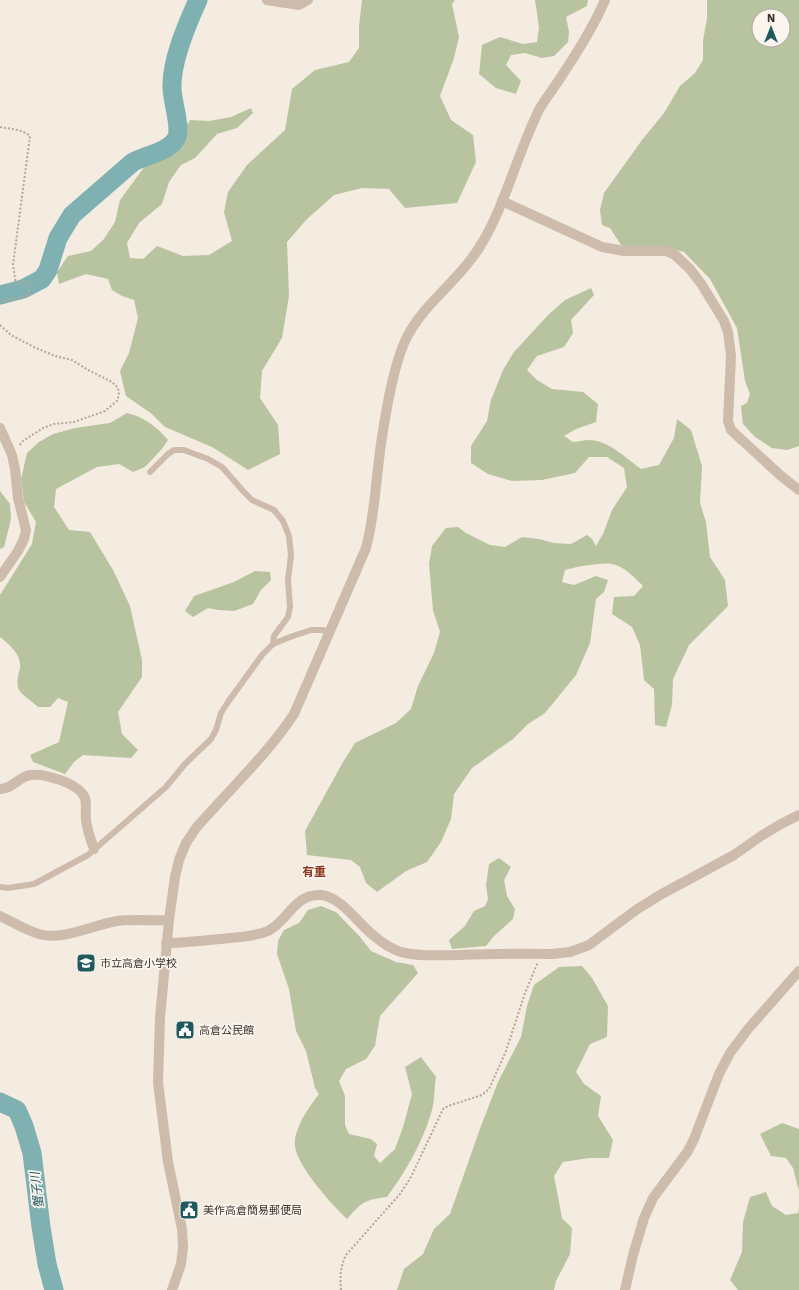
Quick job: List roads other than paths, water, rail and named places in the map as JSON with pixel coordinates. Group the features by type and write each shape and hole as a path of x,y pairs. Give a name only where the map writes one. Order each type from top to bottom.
{"street":[{"path":"267,0 299,5 308,0"},
{"path":"172,1290 181,1264 183,1248 182,1229 168,1162 158,1082 160,1018 166,943 175,877 179,860 186,843 196,828 286,726 294,714 366,548 372,527 384,420 396,364 405,340 417,319 467,266 479,249 491,228 527,136 542,106 582,43 605,0"},
{"path":"502,202 602,247 624,251 666,251 675,255 690,269 702,285 724,321 728,332 731,356 728,421 731,430 780,475 799,490"},
{"path":"0,428 12,455 18,498 26,530 24,539 18,551 0,577"},
{"path":"0,789 5,789 23,776 32,774 50,777 67,783 77,789 85,797 86,820 94,849"},
{"path":"166,943 189,943 252,936 267,931 278,925 286,917 293,906 302,899 320,895 328,896 350,912 372,934 385,944 401,952 415,955 552,954 570,952 589,945 636,910 660,895 734,855 768,832 799,815"},
{"path":"0,916 23,928 40,934 53,936 116,921 169,920"},
{"path":"625,1290 644,1218 654,1198 688,1151 719,1074 730,1053 799,971"}],"lane":[{"path":"150,472 174,450 184,450 222,466 252,500 274,510 283,521 289,536 291,555 288,580 290,607 288,616 274,636 273,644"},
{"path":"0,888 34,884 88,855 166,787 184,764 211,739 216,730 221,713 228,702 262,655 273,644 311,630 322,630 329,632"}],"waterway":[{"path":"0,295 23,289 42,279 48,270 58,238 72,215 133,162 168,147 176,139 178,129 172,94 172,77 185,31 198,0"},
{"name":"蟹子川","path":"0,1102 17,1110 24,1126 32,1153 41,1227 47,1264 54,1290"}],"place":[{"name":"市立高倉小学校","path":"86,963"},
{"name":"高倉公民館","path":"185,1030"},
{"name":"美作高倉簡易郵便局","path":"189,1210"}],"district":[{"name":"有重","path":"314,872"}]}
